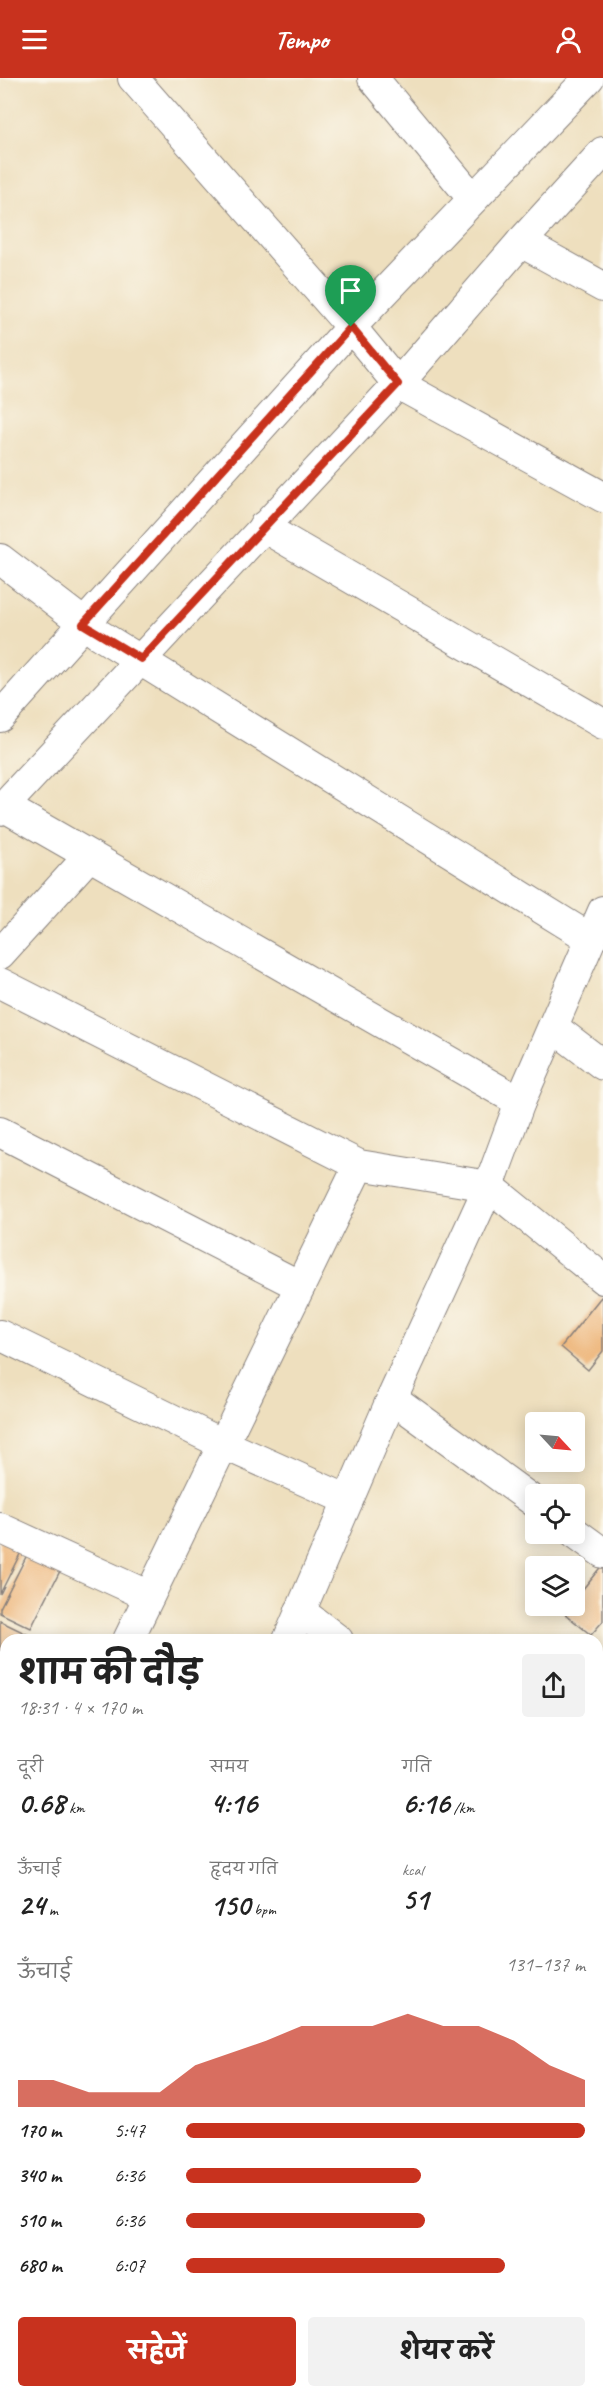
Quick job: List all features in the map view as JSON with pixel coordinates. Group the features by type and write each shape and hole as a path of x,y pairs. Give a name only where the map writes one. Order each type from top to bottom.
{"street":[{"path":"133,78 392,376 603,498"},
{"path":"373,78 473,199"},
{"path":"0,717 91,629 357,335 473,199 589,78"},
{"path":"520,1102 2,808 132,654 262,527 392,376 521,242 603,152"},
{"path":"521,242 603,287"},
{"path":"262,527 603,724"},
{"path":"0,559 91,629 591,939"},
{"path":"0,954 89,856"},
{"path":"290,1634 392,1398 489,1186 520,1102 603,911"},
{"path":"0,983 360,1165 489,1186 603,1279"},
{"path":"552,1027 603,1065"},
{"path":"0,1132 300,1286"},
{"path":"131,1634 360,1165"},
{"path":"0,1335 223,1444 348,1500"},
{"path":"392,1398 525,1495"},
{"path":"0,1528 149,1596"},
{"path":"585,1540 603,1553"},
{"path":"300,1611 330,1634"}],"building":[{"path":"601,1297 603,1298 603,1351 588,1370 561,1347"},
{"path":"0,1539 22,1550 0,1594"},
{"path":"29,1551 62,1567 31,1628 0,1613 0,1608"},
{"path":"603,1564 603,1621 590,1634 568,1616 585,1616 585,1586"},
{"path":"0,1621 27,1634 0,1634"}],"route":[{"path":"351,327 398,384 141,659 83,624 202,492 351,327"}]}
